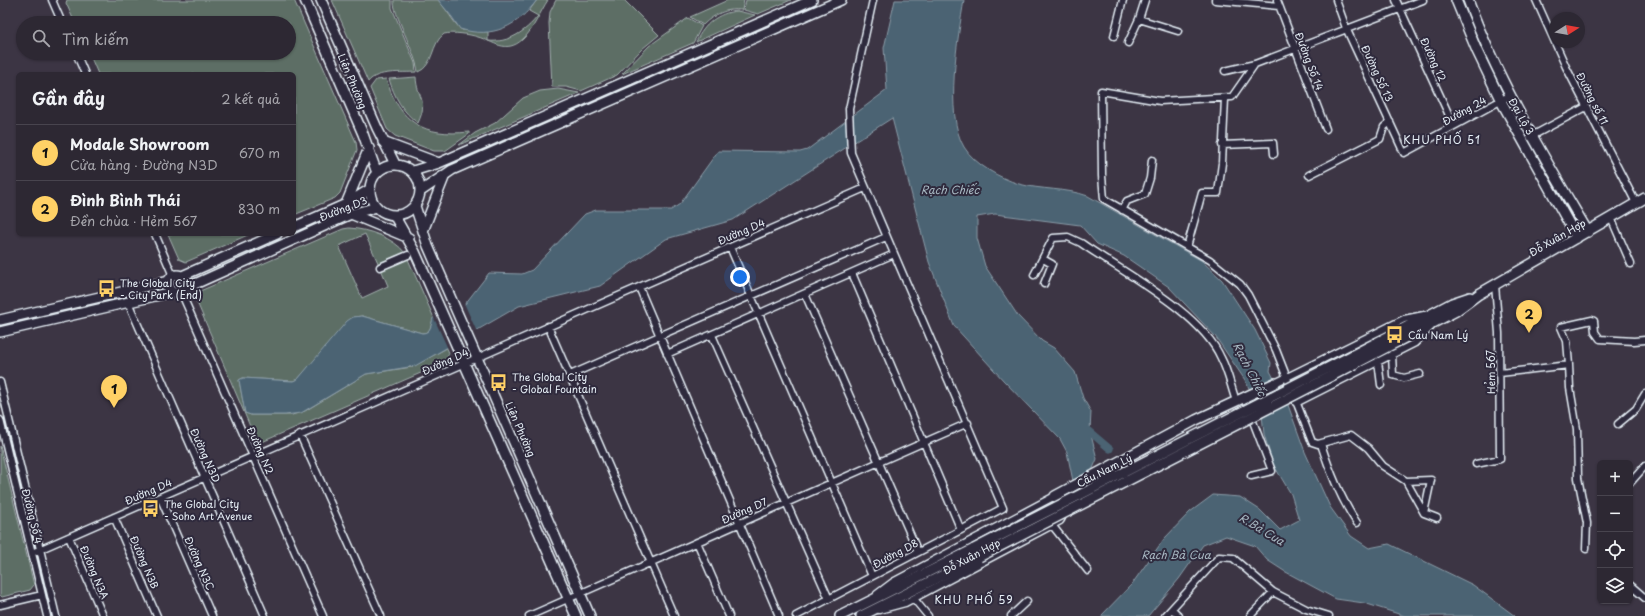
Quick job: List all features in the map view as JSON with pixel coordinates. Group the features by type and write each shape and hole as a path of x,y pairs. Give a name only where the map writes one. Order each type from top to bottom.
{"street":[{"path":"52,0 59,16"},
{"name":"Liên Phường","path":"306,0 369,148 377,173"},
{"name":"Liên Phường","path":"321,0 383,142 395,164"},
{"path":"413,171 439,163 812,0"},
{"path":"421,191 418,179 413,171 405,166 395,164 385,166 377,173 372,181 370,189 372,199 377,207 394,215 404,213 414,206 421,191 445,175 841,0"},
{"path":"873,0 849,115 850,148 886,237 968,423"},
{"path":"1114,36 1123,0"},
{"path":"1128,43 1145,0"},
{"path":"1215,0 1278,3"},
{"name":"Đường Số 13","path":"1336,0 1346,28 1404,153"},
{"name":"Đường 12","path":"1396,0 1454,126"},
{"path":"1225,71 1255,64 1346,28 1423,0"},
{"name":"Đại Lộ 3","path":"1456,0 1477,51 1501,101 1577,238"},
{"name":"Đại Lộ 3","path":"1468,0 1483,38 1511,95 1588,232"},
{"name":"Đường số 11","path":"1536,0 1586,107 1636,203"},
{"name":"Đường Số 14","path":"1278,3 1326,130"},
{"path":"1138,19 1178,31"},
{"path":"759,23 763,34"},
{"path":"79,60 84,72"},
{"path":"1255,64 1232,97 1160,101 1101,91 1102,176 1104,199 1187,246 1220,267 1240,284 1248,294 1276,350 1286,379 1312,442 1321,444 1351,435 1368,448 1383,466 1406,482 1424,513 1437,518"},
{"path":"618,85 622,96"},
{"name":"Đường 24","path":"1404,153 1511,95"},
{"path":"1187,246 1202,192 1218,193 1222,163 1225,98"},
{"path":"1523,141 1586,107"},
{"path":"1309,175 1380,139 1384,127 1390,122"},
{"path":"383,142 439,163"},
{"path":"1222,145 1273,143 1274,154"},
{"path":"479,145 484,157"},
{"path":"346,204 369,148"},
{"path":"1122,210 1127,201 1145,194 1150,178 1152,160"},
{"path":"423,231 445,175"},
{"name":"Đường D4","path":"32,553 865,188"},
{"name":"Đường D3","path":"296,226 346,204 370,189"},
{"name":"Đỗ Xuân Hợp","path":"1353,360 1436,317 1456,311 1479,294 1645,198"},
{"name":"Liên Phường","path":"414,206 423,231 477,358 590,616"},
{"name":"Đường D3","path":"0,332 180,291 351,214 377,207"},
{"path":"351,214 409,238"},
{"path":"394,215 409,238 576,616"},
{"path":"1611,218 1631,264"},
{"path":"156,236 175,277 186,281 180,291 168,286 175,277"},
{"path":"0,320 175,277 272,236"},
{"path":"1034,275 1044,259 1053,238 1063,236 1073,239 1178,308 1205,334 1221,357 1272,471 1251,476"},
{"path":"570,375 886,237"},
{"path":"730,247 872,576"},
{"path":"241,250 246,261"},
{"path":"667,354 894,254"},
{"path":"380,267 408,255"},
{"path":"1044,259 1052,264 1044,284"},
{"path":"852,273 961,530"},
{"name":"Hẻm 567","path":"1476,464 1500,458 1499,333 1495,285"},
{"path":"639,287 779,616"},
{"path":"123,291 128,302"},
{"name":"Đường N2","path":"180,291 323,616"},
{"path":"805,294 918,552"},
{"name":"Đường N3D","path":"128,302 265,616"},
{"name":"Đỗ Xuân Hợp","path":"863,613 892,582 1196,420 1286,379 1404,319 1436,317"},
{"name":"Đỗ Xuân Hợp","path":"1296,403 1415,342 1436,317"},
{"path":"1586,549 1587,523 1578,478 1577,429 1570,388 1567,341 1561,327 1592,320 1594,321 1597,337 1600,339 1634,341 1645,340"},
{"path":"548,326 674,616"},
{"path":"712,335 829,599"},
{"path":"1392,354 1393,375 1404,378 1420,374"},
{"name":"Cầu Nam Lý","path":"976,553 1353,360"},
{"path":"1378,361 1381,385"},
{"path":"1500,373 1569,365"},
{"path":"0,382 56,616"},
{"path":"1618,424 1636,409 1645,394"},
{"name":"Đường Số 4","path":"0,420 47,616"},
{"name":"Đường D7","path":"529,616 968,423"},
{"name":"Đường D8","path":"796,616 1003,508 968,423"},
{"path":"300,435 381,616"},
{"path":"1321,444 1334,484 1357,523"},
{"path":"1633,480 1645,466"},
{"path":"1406,482 1431,480 1424,513"},
{"name":"Đỗ Xuân Hợp","path":"840,616 863,613 905,603 1052,525 1063,517 1063,513 1055,496"},
{"name":"Đường N3C","path":"160,497 212,616"},
{"name":"Đường N3B","path":"114,517 157,616"},
{"path":"1052,525 1088,572"},
{"name":"Đường N3A","path":"69,537 103,616"},
{"path":"697,542 729,616"},
{"name":"Đỗ Xuân Hợp","path":"863,613 976,553"},
{"path":"1165,616 1219,557 1233,558 1273,592 1306,609 1329,616"},
{"path":"1633,588 1645,598"},
{"path":"1250,616 1273,592"},
{"path":"0,605 42,595"},
{"path":"914,599 928,616"},
{"path":"1011,616 1027,601"},
{"path":"1172,609 1179,616"}],"green space":[{"path":"67,0 294,0 356,142 357,150 340,193 335,198 296,214 296,72 97,72 92,60 296,60 296,16 72,16 66,3"},
{"path":"332,0 392,0 392,8 415,63 416,72 383,74 372,78 368,82"},
{"path":"394,0 438,0 462,30 488,32 488,41 466,34 444,34 437,43 427,65 418,72 413,54 394,6"},
{"path":"537,0 548,0 527,35 517,44 511,46 500,46 488,41 510,38 528,27 538,16 529,11"},
{"path":"556,0 624,0 659,35 642,49 617,75 581,91 566,87 552,87 549,23 550,12"},
{"path":"728,0 744,0 742,10 726,11 712,18 703,25 690,17"},
{"path":"746,0 791,0 758,14 744,10"},
{"path":"737,11 755,15 696,42 703,30 712,20 724,14"},
{"path":"688,18 702,26 693,43 622,74 649,46"},
{"path":"416,77 418,90 422,99 421,115 418,123 400,104 389,79"},
{"path":"386,79 399,107 416,124 439,132 469,132 469,134 445,151 434,151 395,136 387,129 370,88 376,80"},
{"path":"558,89 579,93 459,145 475,133 495,123 523,98 540,91"},
{"path":"349,228 364,230 380,235 394,243 405,253 379,265 365,234 339,246 362,298 388,286 381,269 407,257 434,318 428,332 422,333 362,316 353,317 298,379 293,381 243,378 239,380 245,413 251,415 292,415 305,411 366,374 412,367 447,348 449,353 446,362 262,442 255,438 196,300 200,291 343,229"},
{"path":"169,236 245,236 186,262 179,259"},
{"path":"0,446 34,585 30,590 2,597 0,595"}],"water":[{"path":"438,0 537,0 522,17 504,28 494,31 472,32 460,29"},
{"name":"Rạch Chiếc","path":"895,0 964,0 954,75 955,115 958,133 964,147 975,160 988,170 1019,184 1080,193 1088,196 1202,261 1222,280 1255,330 1271,363 1270,371 1288,405 1305,452 1330,507 1351,536 1369,548 1389,544 1473,585 1515,616 1405,616 1364,603 1336,599 1284,571 1267,560 1255,546 1226,536 1203,545 1179,579 1148,616 1101,616 1132,584 1164,539 1190,512 1213,495 1240,497 1260,510 1280,530 1299,520 1291,494 1273,464 1264,434 1262,415 1245,380 1215,336 1169,287 1124,256 1097,244 1080,225 995,214 977,217 977,238 985,266 1018,316 1042,341 1054,348 1075,372 1083,398 1091,412 1090,431 1097,459 1091,473 1073,481 1067,452 1060,439 954,326 929,262 892,118 733,220 666,239 600,286 519,306 415,366 366,374 301,413 285,415 251,415 245,413 239,380 243,378 293,381 298,379 347,321 353,317 362,316 425,333 429,330 433,318 465,304 489,273 522,274 532,270 585,214 596,210 671,210 680,204 718,151 800,152 807,150 887,90 884,48"}],"pier":[{"path":"464,303 477,332 448,349 433,316"}],"waterway":[{"path":"1084,427 1110,449"}],"place":[{"name":"The Global City - City Park (End)","path":"107,288"},
{"name":"Đình Bình Thái","path":"1529,333"},
{"name":"Cầu Nam Lý","path":"1395,334"},
{"name":"The Global City - Global Fountain","path":"499,382"},
{"name":"Modale Showroom","path":"114,408"},
{"name":"The Global City - Soho Art Avenue","path":"151,509"}],"district":[{"name":"KHU PHỐ 51","path":"1442,139"},
{"name":"KHU PHỐ 59","path":"974,599"}],"water label":[{"name":"R.Bà Cua","path":"1262,529"},
{"name":"Rạch Bà Cua","path":"1176,554"}]}
